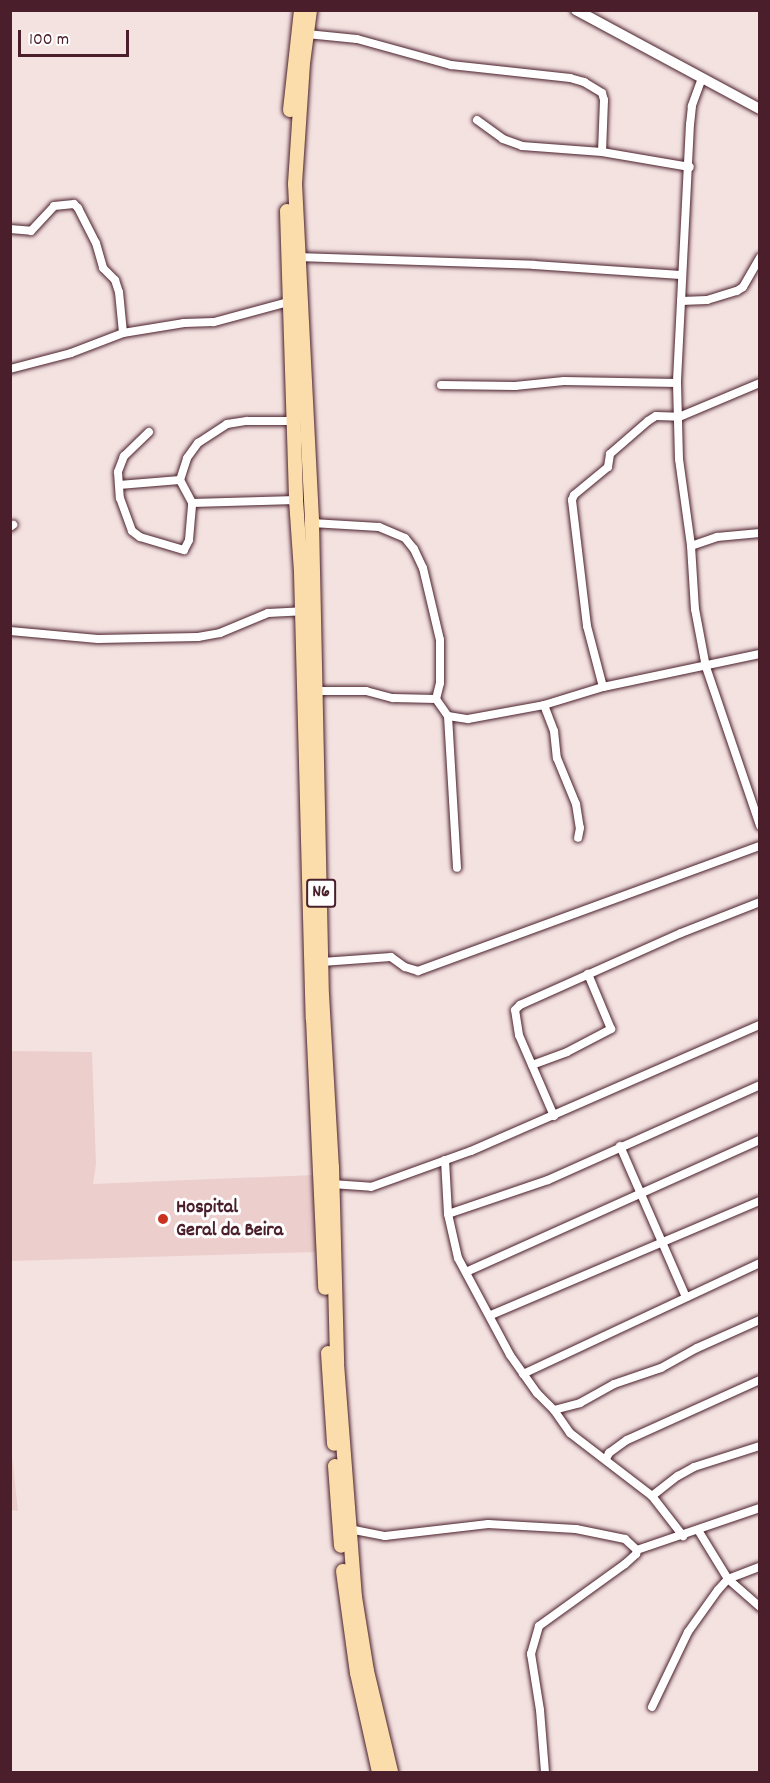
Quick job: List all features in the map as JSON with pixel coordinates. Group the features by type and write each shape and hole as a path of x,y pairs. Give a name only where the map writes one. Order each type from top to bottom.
{"highway":[{"name":"N6","path":"301,10 291,91 286,180 312,523 322,962 337,1364 348,1529 367,1671 391,1773"},
{"name":"N6","path":"310,10 295,184 297,257 294,301 293,421 302,611 313,1019 337,1520 357,1673 379,1773"}],"street":[{"path":"576,10 759,109"},
{"path":"307,34 357,39 451,65 488,67 584,82 602,93 604,100 602,152"},
{"path":"702,78 692,106 690,167 681,275 677,383 679,459 691,546 695,609 706,667 759,826"},
{"path":"477,120 503,139 522,146 602,152 690,167"},
{"path":"10,229 32,231 54,206 74,204 96,243 103,268 115,280 119,292 123,333"},
{"path":"297,257 534,265 681,275"},
{"path":"681,301 707,300 737,291 743,287 759,257"},
{"path":"10,369 61,356 123,333 184,323 214,322 294,301"},
{"path":"441,385 515,386 564,381 677,383"},
{"path":"603,687 587,626 572,500 582,487 608,467 610,454 656,416 679,417 759,383"},
{"path":"149,432 124,456 118,472 120,498 132,531 137,535 182,550 187,548 192,503 180,480 187,458 198,444 227,424 247,421 293,421"},
{"path":"119,485 180,480"},
{"path":"192,503 296,500"},
{"path":"312,523 379,527 405,538 414,549 423,568 440,640 440,683 436,699 448,716 457,868"},
{"path":"691,546 717,537 759,532"},
{"path":"10,631 98,639 198,637 232,629 268,613 302,611"},
{"path":"448,716 468,719 544,705 603,687 759,654"},
{"path":"316,691 366,692 393,698 436,699"},
{"path":"544,705 554,732 557,758 576,804 580,828 578,838"},
{"path":"322,962 392,957 418,971 759,846"},
{"path":"554,1116 519,1035 515,1010 588,974 759,902"},
{"path":"532,1065 567,1052 611,1029 588,974"},
{"path":"332,1184 371,1187 445,1160 554,1116 759,1025"},
{"path":"448,1214 548,1180 759,1085"},
{"path":"466,1272 759,1140"},
{"path":"620,1146 686,1297"},
{"path":"445,1160 448,1214 458,1258 523,1374 578,1440 652,1496 683,1536"},
{"path":"491,1315 759,1201"},
{"path":"523,1374 759,1263"},
{"path":"555,1410 580,1403 614,1384 661,1368 696,1348 759,1320"},
{"path":"606,1459 609,1453 627,1440 759,1380"},
{"path":"652,1496 694,1467 759,1446"},
{"path":"545,1773 540,1710 531,1654 537,1630 559,1610 625,1564 636,1554 637,1550 759,1508"},
{"path":"348,1529 385,1536 488,1524 576,1529 625,1539 637,1550"},
{"path":"698,1530 728,1579 759,1607"},
{"path":"652,1707 688,1632 728,1579 759,1567"}],"shaded area":[{"name":"Hospital Geral da Beira","path":"10,1051 92,1052 96,1164 93,1184 314,1175 316,1252 11,1261"},
{"path":"11,1447 18,1511 11,1510"}],"place":[{"name":"Hospital Geral da Beira","path":"163,1219"}]}
